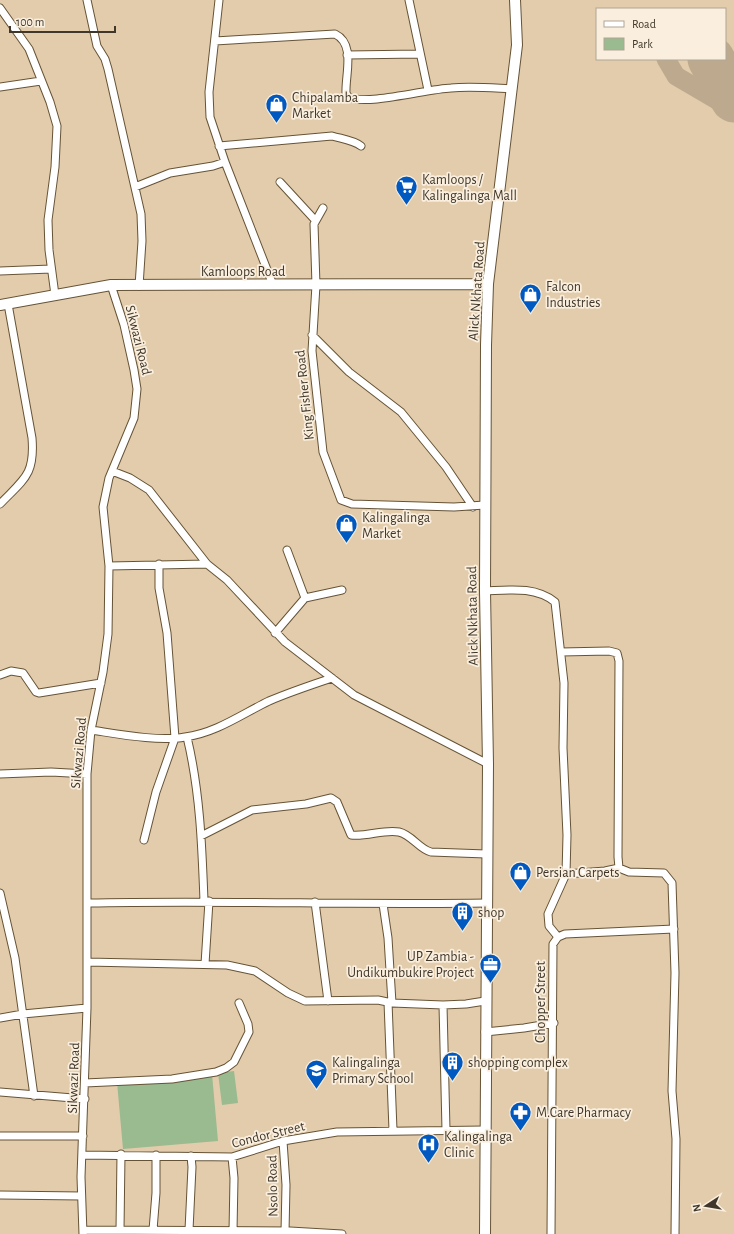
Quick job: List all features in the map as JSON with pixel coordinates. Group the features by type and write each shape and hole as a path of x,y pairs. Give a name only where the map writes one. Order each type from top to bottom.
{"main road":[{"name":"Alick Nkhata Road","path":"484,1234 486,854 488,764 485,505 488,284 518,31 516,0"},
{"name":"Kamloops Road","path":"4,305 111,286 488,284"}],"street":[{"path":"87,0 97,46 105,59 108,69 142,222 139,286"},
{"path":"220,0 209,105 210,117 219,146 273,285"},
{"path":"409,0 428,90"},
{"path":"0,8 25,42 53,110 57,126 55,167 48,220 51,269 55,295"},
{"path":"215,41 335,34 346,44 346,93 348,97 354,100 374,99 428,90 470,86 512,89"},
{"path":"347,55 420,54"},
{"path":"0,87 41,81"},
{"path":"219,146 332,136 344,140 354,141 361,146"},
{"path":"135,187 170,173 213,166 225,162"},
{"path":"280,182 315,220 323,208"},
{"name":"King Fisher Road","path":"315,220 316,285 312,351 323,452 341,500 352,504 473,507"},
{"path":"0,271 51,269"},
{"name":"Sikwazi Road","path":"83,1232 81,1196 88,1008 87,774 91,730 101,683 108,634 109,566 103,507 106,488 134,418 137,390 124,325 111,286"},
{"path":"0,504 24,479 31,467 33,454 32,438 4,305"},
{"path":"312,335 349,372 401,412 446,467 473,507 485,505"},
{"path":"112,471 130,478 149,490 207,564 227,580 285,642 354,695 488,764"},
{"path":"287,550 305,598"},
{"path":"144,840 156,792 175,738 167,633 159,588 159,564"},
{"path":"109,566 207,564"},
{"path":"485,591 520,589 536,592 549,597 554,602 556,607 562,652 564,720 563,748 567,835 566,874 548,914 549,926 558,937 565,934 674,929"},
{"path":"275,633 305,598 342,590"},
{"path":"562,652 609,651 617,653 620,661 619,868"},
{"path":"0,675 11,671 23,673 34,690 39,693 101,683"},
{"path":"91,730 175,738 187,737 216,727 270,701 332,678"},
{"path":"187,737 194,771 207,901 205,964"},
{"path":"0,774 50,772 87,774"},
{"path":"201,836 256,809 306,804 332,798 337,802 351,835 398,832 413,840 424,850 431,852 486,854"},
{"path":"566,874 605,871 619,868 629,872 664,873 669,877 672,883 674,893 675,973 672,1091 676,1139 675,1234"},
{"path":"0,893 2,916 15,958 34,1096"},
{"path":"88,904 207,901 383,904 486,902"},
{"path":"315,902 328,1001"},
{"path":"383,904 388,938 393,1130"},
{"name":"Chopper Street","path":"551,1234 554,1023 553,944 558,937"},
{"path":"87,962 205,964 249,968 298,998 304,1000 378,1000 390,1003 443,1004 466,1004 485,1001"},
{"path":"85,1083 172,1079 216,1072 226,1068 234,1062 249,1032 248,1024 238,1003"},
{"path":"443,1004 446,1130"},
{"path":"0,1018 23,1014 88,1008"},
{"path":"485,1032 554,1023"},
{"path":"0,1092 85,1099"},
{"name":"Condor Street","path":"82,1155 121,1154 232,1157 283,1141 337,1132 393,1130 484,1130"},
{"path":"0,1136 84,1136"},
{"name":"Nsolo Road","path":"283,1141 289,1232"},
{"path":"120,1230 121,1154"},
{"path":"153,1230 156,1193 156,1155"},
{"path":"189,1230 192,1167 191,1156"},
{"path":"231,1232 234,1178 232,1157"},
{"path":"0,1195 81,1196"},
{"path":"83,1232 107,1232 120,1230 139,1232 153,1230 169,1232 189,1230 199,1232 289,1232 342,1234"}],"green space":[{"path":"234,1071 238,1103 222,1105 218,1073"},
{"path":"212,1074 218,1141 123,1149 117,1082"}],"taxiway":[{"path":"667,60 676,76 734,110"}],"runway":[{"path":"712,60 734,99"}],"place":[{"name":"Chipalamba Market","path":"277,124"},
{"name":"Kamloops / Kalingalinga Mall","path":"407,206"},
{"name":"Falcon Industries","path":"531,314"},
{"name":"Kalingalinga Market","path":"346,544"},
{"name":"Persian Carpets","path":"521,892"},
{"name":"shop","path":"462,932"},
{"name":"UP Zambia - Undikumbukire Project","path":"490,984"},
{"name":"shopping complex","path":"452,1082"},
{"name":"Kalingalinga Primary School","path":"317,1090"},
{"name":"M.Care Pharmacy","path":"520,1132"},
{"name":"Kalingalinga Clinic","path":"428,1164"}]}
